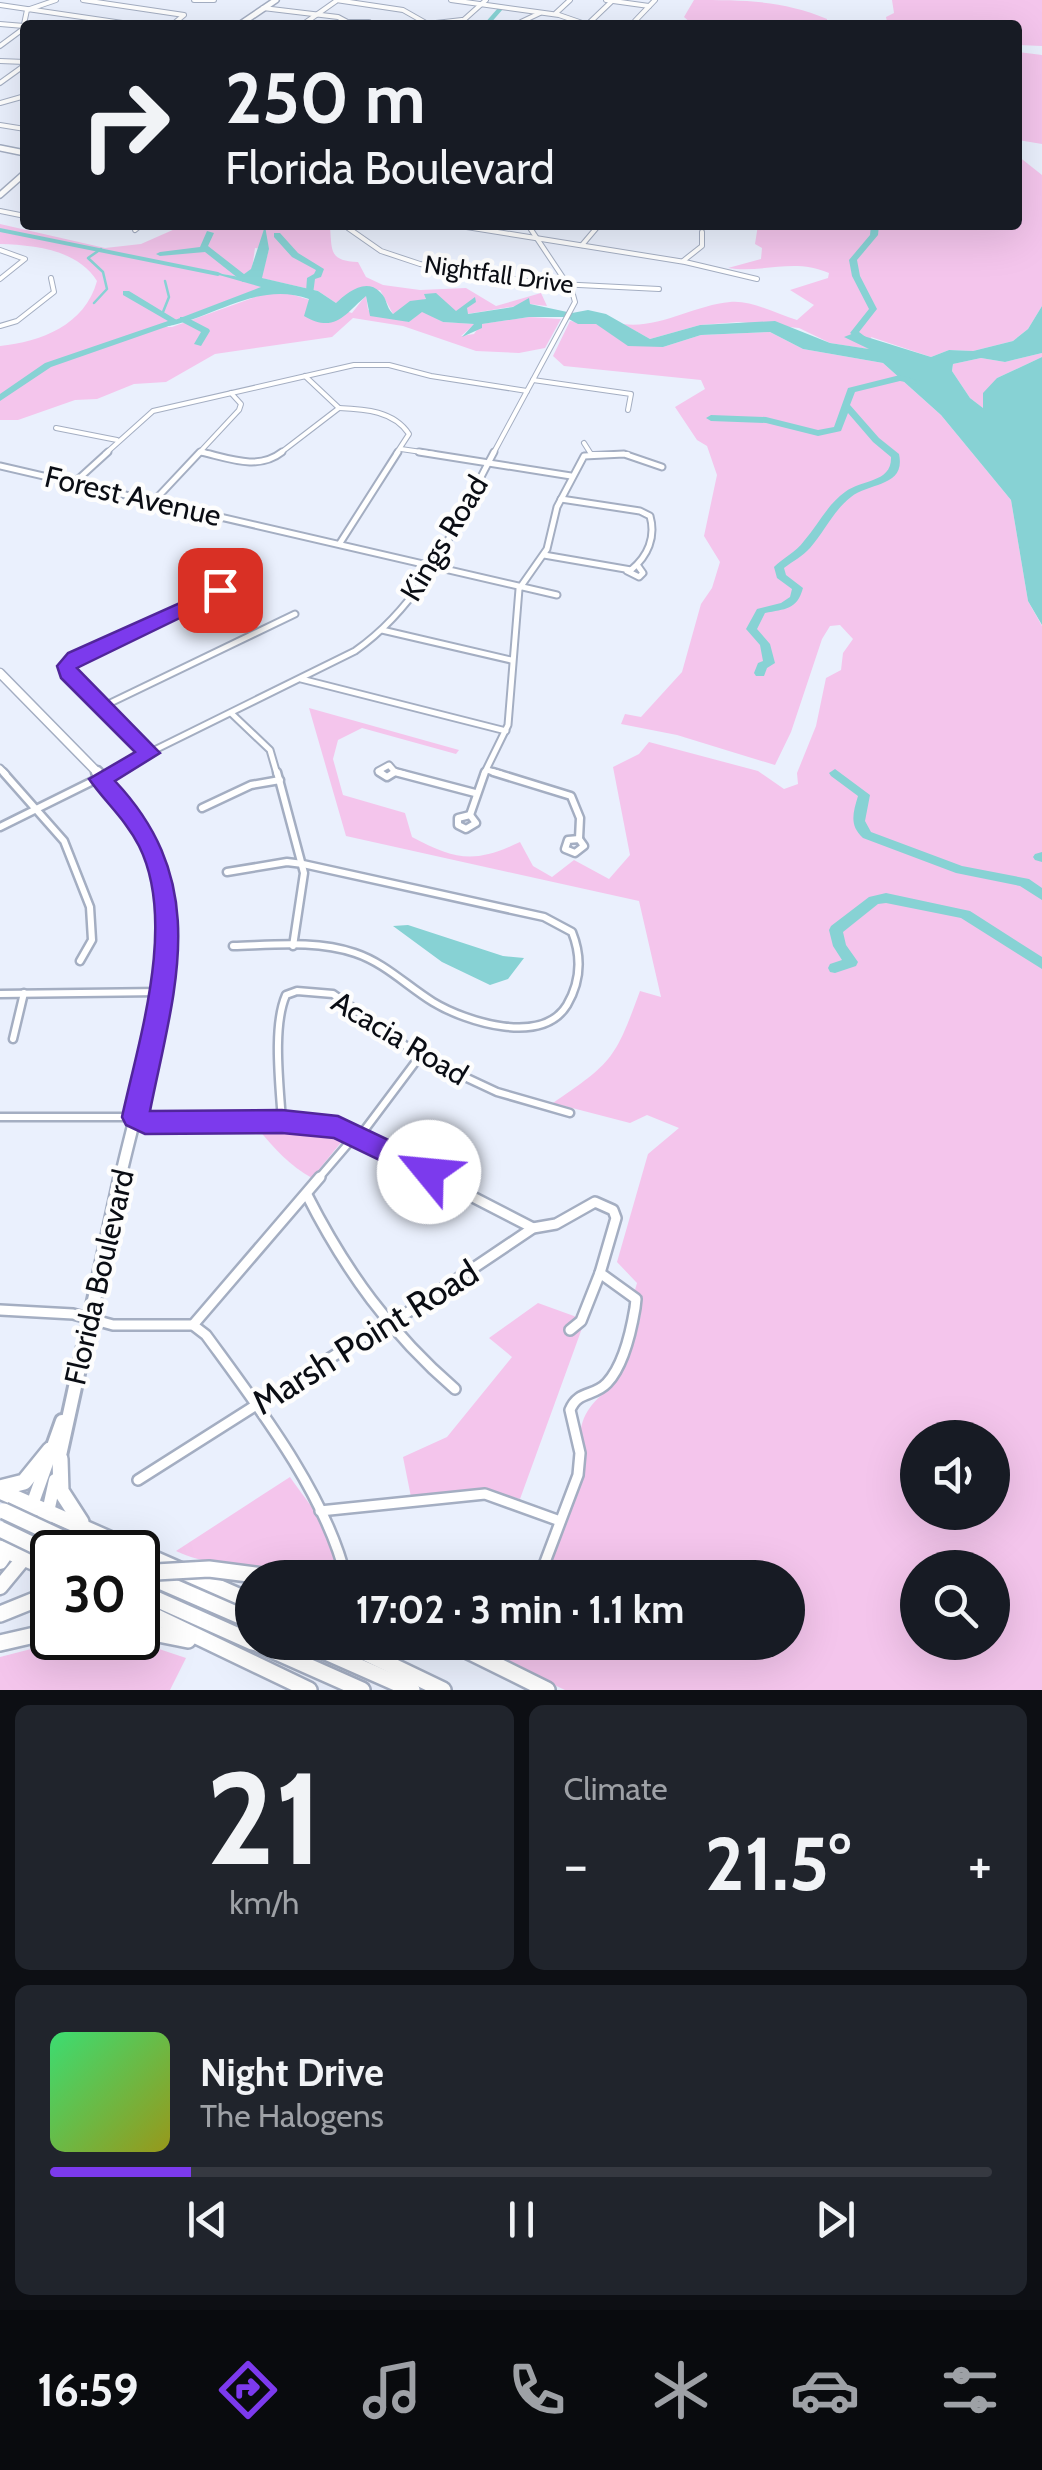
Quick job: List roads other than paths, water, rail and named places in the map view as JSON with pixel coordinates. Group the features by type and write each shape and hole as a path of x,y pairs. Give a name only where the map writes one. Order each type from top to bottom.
{"highway":[{"path":"0,1490 29,1479 55,1454"},
{"path":"55,1454 66,1504 94,1530"},
{"path":"0,1490 88,1530"},
{"path":"2,1510 45,1530"},
{"path":"0,1529 30,1543"},
{"path":"160,1562 235,1595"},
{"path":"160,1571 235,1572"},
{"path":"160,1581 235,1614"},
{"path":"0,1614 30,1602"},
{"path":"160,1602 235,1634"},
{"path":"160,1619 235,1656"},
{"path":"160,1633 179,1636 235,1657"},
{"path":"0,1643 30,1636"},
{"path":"244,1660 308,1690"},
{"path":"294,1660 362,1690"},
{"path":"344,1660 412,1690"},
{"path":"380,1660 442,1690"},
{"path":"486,1660 547,1690"}],"main road":[{"path":"0,1586 8,1555 40,1508"}],"street":[{"path":"27,10 56,0"},
{"path":"83,0 184,15 178,20"},
{"path":"194,0 214,0"},
{"path":"246,20 276,0"},
{"path":"309,20 337,0 403,10 421,20"},
{"path":"451,0 555,14 572,20"},
{"path":"462,20 486,0"},
{"path":"518,9 528,0"},
{"path":"555,14 570,0"},
{"path":"592,20 610,0 649,6"},
{"path":"635,20 655,0"},
{"path":"0,5 100,20"},
{"path":"263,8 336,20"},
{"path":"25,20 27,10"},
{"path":"525,20 540,12"},
{"path":"0,46 20,29"},
{"path":"0,83 20,67"},
{"path":"0,195 20,178"},
{"name":"Nightfall Drive","path":"351,230 381,251 407,261 568,285 659,289"},
{"path":"483,230 682,262 756,280"},
{"path":"530,230 568,285"},
{"path":"582,245 596,230"},
{"path":"682,262 702,246 702,232"},
{"path":"0,250 25,259 0,279"},
{"path":"0,326 18,320 54,292 51,278"},
{"name":"Kings Road","path":"0,827 365,646 382,630 434,565 569,315 576,298 568,285"},
{"path":"74,482 152,412 305,376 378,363 527,391"},
{"path":"305,376 339,408 363,410 400,422 410,434 340,544"},
{"path":"533,380 631,394 628,410"},
{"path":"154,501 240,407 230,392"},
{"path":"201,452 249,463 272,460 339,408"},
{"path":"56,428 118,440"},
{"path":"584,443 592,454"},
{"path":"402,449 570,476"},
{"path":"470,815 475,793 506,731 520,586 544,555 570,476 579,462 592,454 625,454 662,467"},
{"name":"Forest Avenue","path":"1,467 557,595"},
{"path":"544,555 628,571 639,577 643,573 638,566 654,528 650,516 561,499"},
{"path":"150,753 68,673 67,666 75,658 240,580"},
{"path":"102,707 295,614"},
{"path":"382,630 510,660"},
{"name":"Florida Boulevard","path":"0,673 138,823 162,876 167,913 162,992 136,1117 92,1321 40,1508"},
{"path":"300,679 506,731"},
{"path":"231,714 270,750 303,864 293,946"},
{"path":"0,768 64,841 90,907 92,940 80,961"},
{"path":"488,770 571,796 580,818 579,839"},
{"path":"395,772 475,793"},
{"path":"202,808 251,785 280,780"},
{"path":"227,872 303,864 552,920 572,932 582,956 559,1016 542,1027 516,1029 450,1011 362,956 330,948 233,946"},
{"name":"Acacia Road","path":"282,1122 278,1064 282,1004 286,995 297,991 333,994 420,1056 496,1092 570,1113"},
{"path":"0,994 162,992"},
{"path":"13,1039 24,993"},
{"path":"193,1326 348,1144 360,1136 420,1056"},
{"path":"0,1117 136,1117 145,1123 282,1122 338,1128 533,1228"},
{"path":"307,1194 328,1239 361,1293 455,1389"},
{"name":"Marsh Point Road","path":"138,1480 376,1329 389,1325 533,1228 556,1224 595,1202 613,1210 616,1218 600,1273"},
{"path":"546,1560 580,1462 568,1418 573,1402 583,1392 601,1389 612,1379 636,1314 636,1299 600,1273 582,1320 570,1330"},
{"path":"0,1310 73,1314 113,1325 193,1326 217,1349 320,1512 342,1550 343,1560"},
{"path":"320,1512 486,1494 560,1522"}],"waterway":[{"path":"490,20 500,9"},
{"path":"0,230 218,274"},
{"path":"867,341 854,333 873,309 856,276 853,260 874,230"},
{"path":"207,249 210,233"},
{"path":"277,235 295,255 320,269 311,278 310,292"},
{"path":"94,303 107,289 103,272 88,258 101,249"},
{"path":"160,254 207,249"},
{"path":"207,249 246,280"},
{"path":"163,312 169,297 165,281"},
{"path":"126,293 176,322"},
{"path":"183,319 206,331 198,344"},
{"path":"0,398 48,365 170,323"},
{"path":"711,418 766,420 818,433 838,429 851,390 900,378 916,381"},
{"path":"760,673 762,666 769,663 765,644 751,629 761,611 784,606 795,599 798,588 781,576 779,567 807,545 845,496 894,472 896,456 847,407"},
{"path":"835,773 864,795 859,821 867,835 960,870 1024,882 1042,895"},
{"path":"835,968 851,962 840,946 836,930 874,900 886,898 965,914 1042,964"}]}
